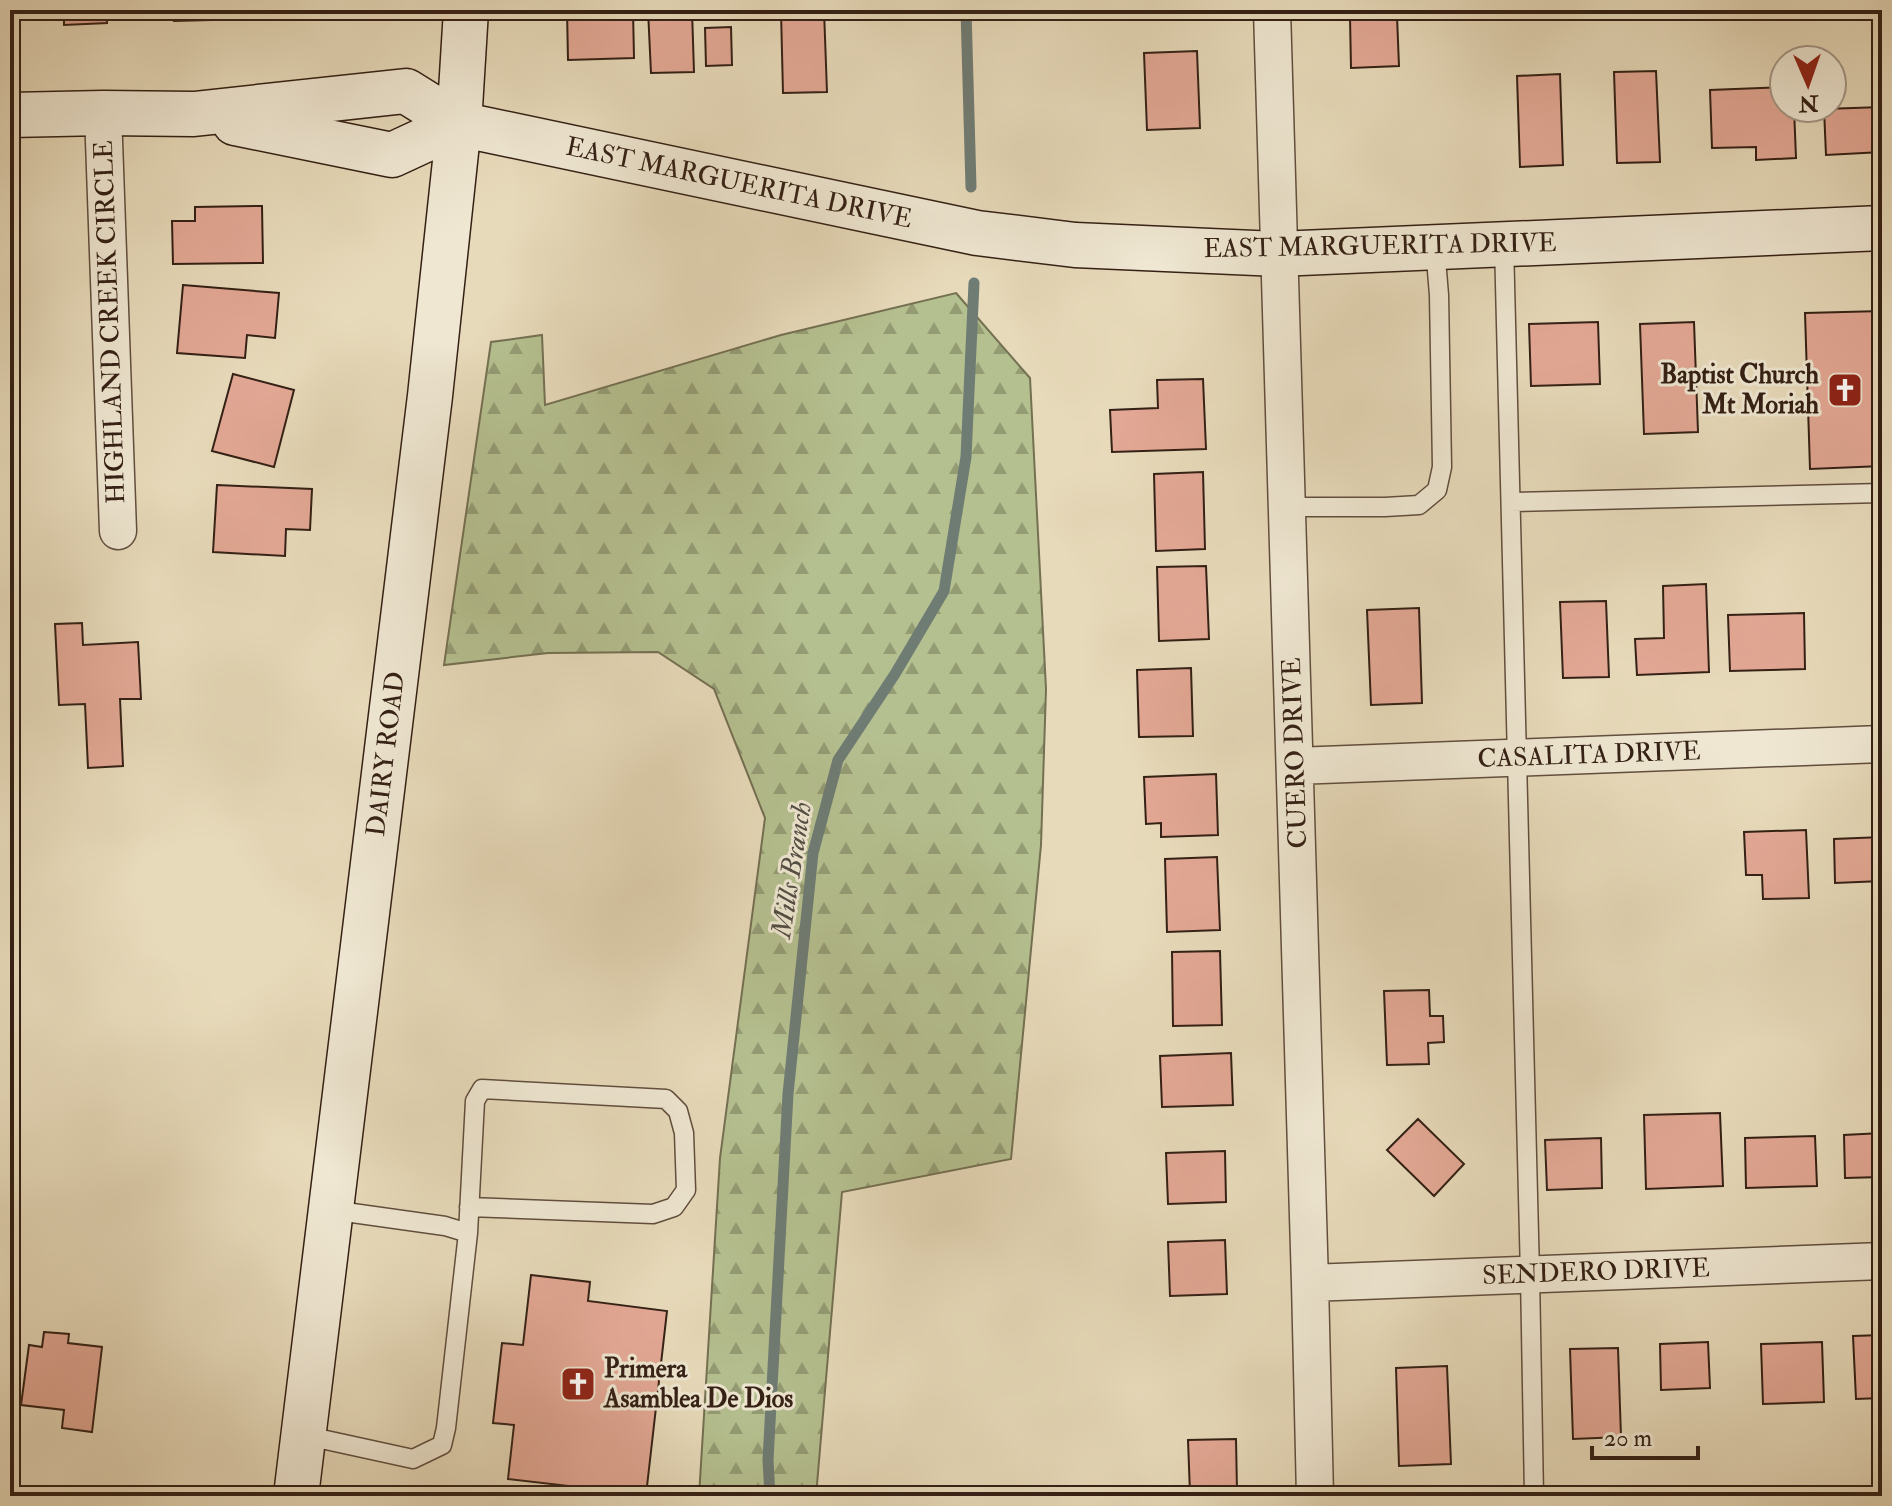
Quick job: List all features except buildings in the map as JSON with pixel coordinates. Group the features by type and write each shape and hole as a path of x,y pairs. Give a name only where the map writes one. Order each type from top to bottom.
{"street":[{"name":"DAIRY ROAD","path":"296,1496 428,412 459,124 466,10"},
{"name":"CUERO DRIVE","path":"1272,10 1315,1496"},
{"path":"10,115 194,114 406,91 459,124"},
{"name":"HIGHLAND CREEK CIRCLE","path":"103,113 118,531"},
{"path":"194,114 392,155 459,124"},
{"name":"EAST MARGUERITA DRIVE","path":"459,124 977,233 1075,245 1278,254 1882,228"},
{"name":"CASALITA DRIVE","path":"1295,766 1882,744"},
{"name":"SENDERO DRIVE","path":"1310,1283 1882,1261"}],"lane":[{"path":"1504,244 1534,1496"},
{"path":"1287,507 1419,505 1437,490 1442,467 1439,295 1435,247"},
{"path":"1511,502 1882,493"},
{"path":"303,1435 413,1459 442,1445 468,1233 469,1207 475,1101 482,1089 666,1099 678,1111 684,1133 686,1190 674,1207 653,1214 469,1207"},
{"path":"331,1210 445,1226 468,1233"}],"green space":[{"path":"956,293 1030,378 1046,689 1041,845 1011,1159 842,1192 816,1496 699,1496 720,1158 765,818 714,689 658,652 548,653 444,665 491,342 542,335 545,405 781,335"}],"waterway":[{"name":"Mills Branch","path":"966,10 971,187"},
{"name":"Mills Branch","path":"770,1496 768,1460 788,1094 813,853 838,760 895,674 944,591 966,457 974,283"}],"place":[{"name":"Baptist Church Mt Moriah","path":"1845,390"},
{"name":"Primera Asamblea De Dios","path":"578,1384"}]}
